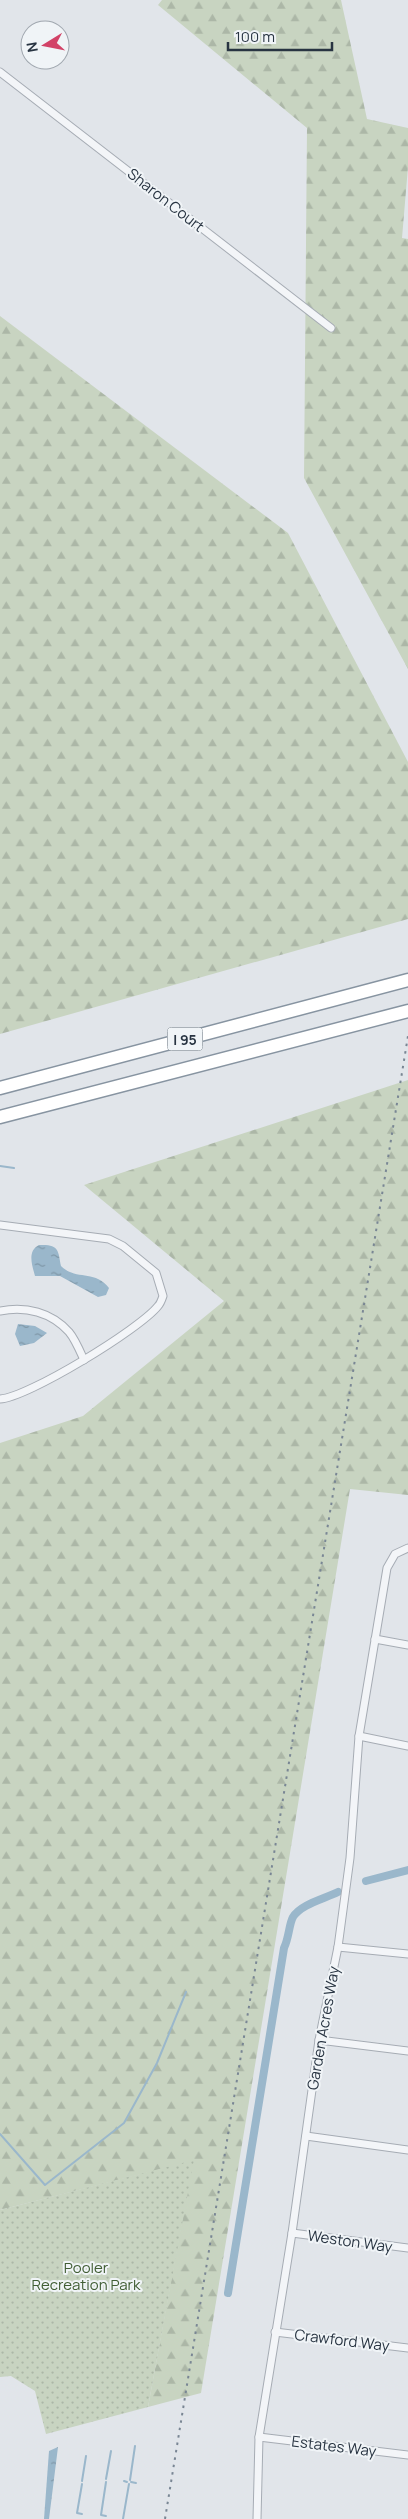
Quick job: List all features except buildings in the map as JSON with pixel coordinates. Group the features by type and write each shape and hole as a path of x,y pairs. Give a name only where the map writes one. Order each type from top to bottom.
{"highway":[{"name":"I 95","path":"0,1088 408,980"},
{"name":"I 95","path":"0,1117 408,1010"}],"street":[{"name":"Sharon Court","path":"0,72 331,328"},
{"path":"0,1225 109,1239 122,1246 156,1273 163,1296 158,1307 109,1345 21,1394 0,1398"},
{"path":"0,1310 32,1309 51,1318 69,1332 84,1360"},
{"name":"Garden Acres Way","path":"256,2519 259,2437 292,2233 319,2040 338,1946 350,1858 359,1736 387,1568 396,1554 408,1548"},
{"path":"375,1639 408,1645"},
{"path":"359,1736 408,1746"},
{"path":"338,1946 408,1954"},
{"path":"319,2040 408,2051"},
{"path":"306,2136 408,2150"},
{"name":"Weston Way","path":"292,2233 408,2248"},
{"name":"Crawford Way","path":"275,2332 408,2348"},
{"name":"Estates Way","path":"259,2437 408,2455"}],"green space":[{"path":"162,0 341,0 367,119 408,128 408,167 402,238 408,239 408,669 304,478 307,128 158,5"},
{"path":"0,316 288,533 408,762 408,919 0,1034"},
{"path":"408,1080 408,1495 350,1489 201,2393 148,2407 193,2161 0,2210 0,1443 83,1416 224,1301 84,1185"},
{"name":"Pooler Recreation Park","path":"194,2160 148,2407 46,2434 35,2391 11,2376 0,2377 0,2210"}],"water":[{"path":"39,1245 54,1247 58,1252 61,1266 67,1270 103,1282 109,1288 106,1295 98,1297 60,1276 35,1276 32,1255 35,1248"},
{"path":"18,1324 35,1326 47,1333 34,1343 20,1346 15,1334"},
{"path":"58,2447 49,2519 44,2519 49,2451"}],"waterway":[{"path":"0,1166 14,1168"},
{"path":"366,1881 408,1870"},
{"path":"228,2293 284,1948 293,1917 297,1912 313,1902 338,1892"},
{"path":"0,2134 45,2185 124,2123 157,2063 186,1992"},
{"path":"130,2480 135,2446"},
{"path":"106,2479 111,2451"},
{"path":"82,2481 86,2456"},
{"path":"106,2482 101,2515 106,2516"},
{"path":"131,2482 136,2483"},
{"path":"82,2484 77,2513 82,2514"},
{"path":"123,2519 129,2484"}],"railway":[{"path":"165,2519 408,1036"}]}
